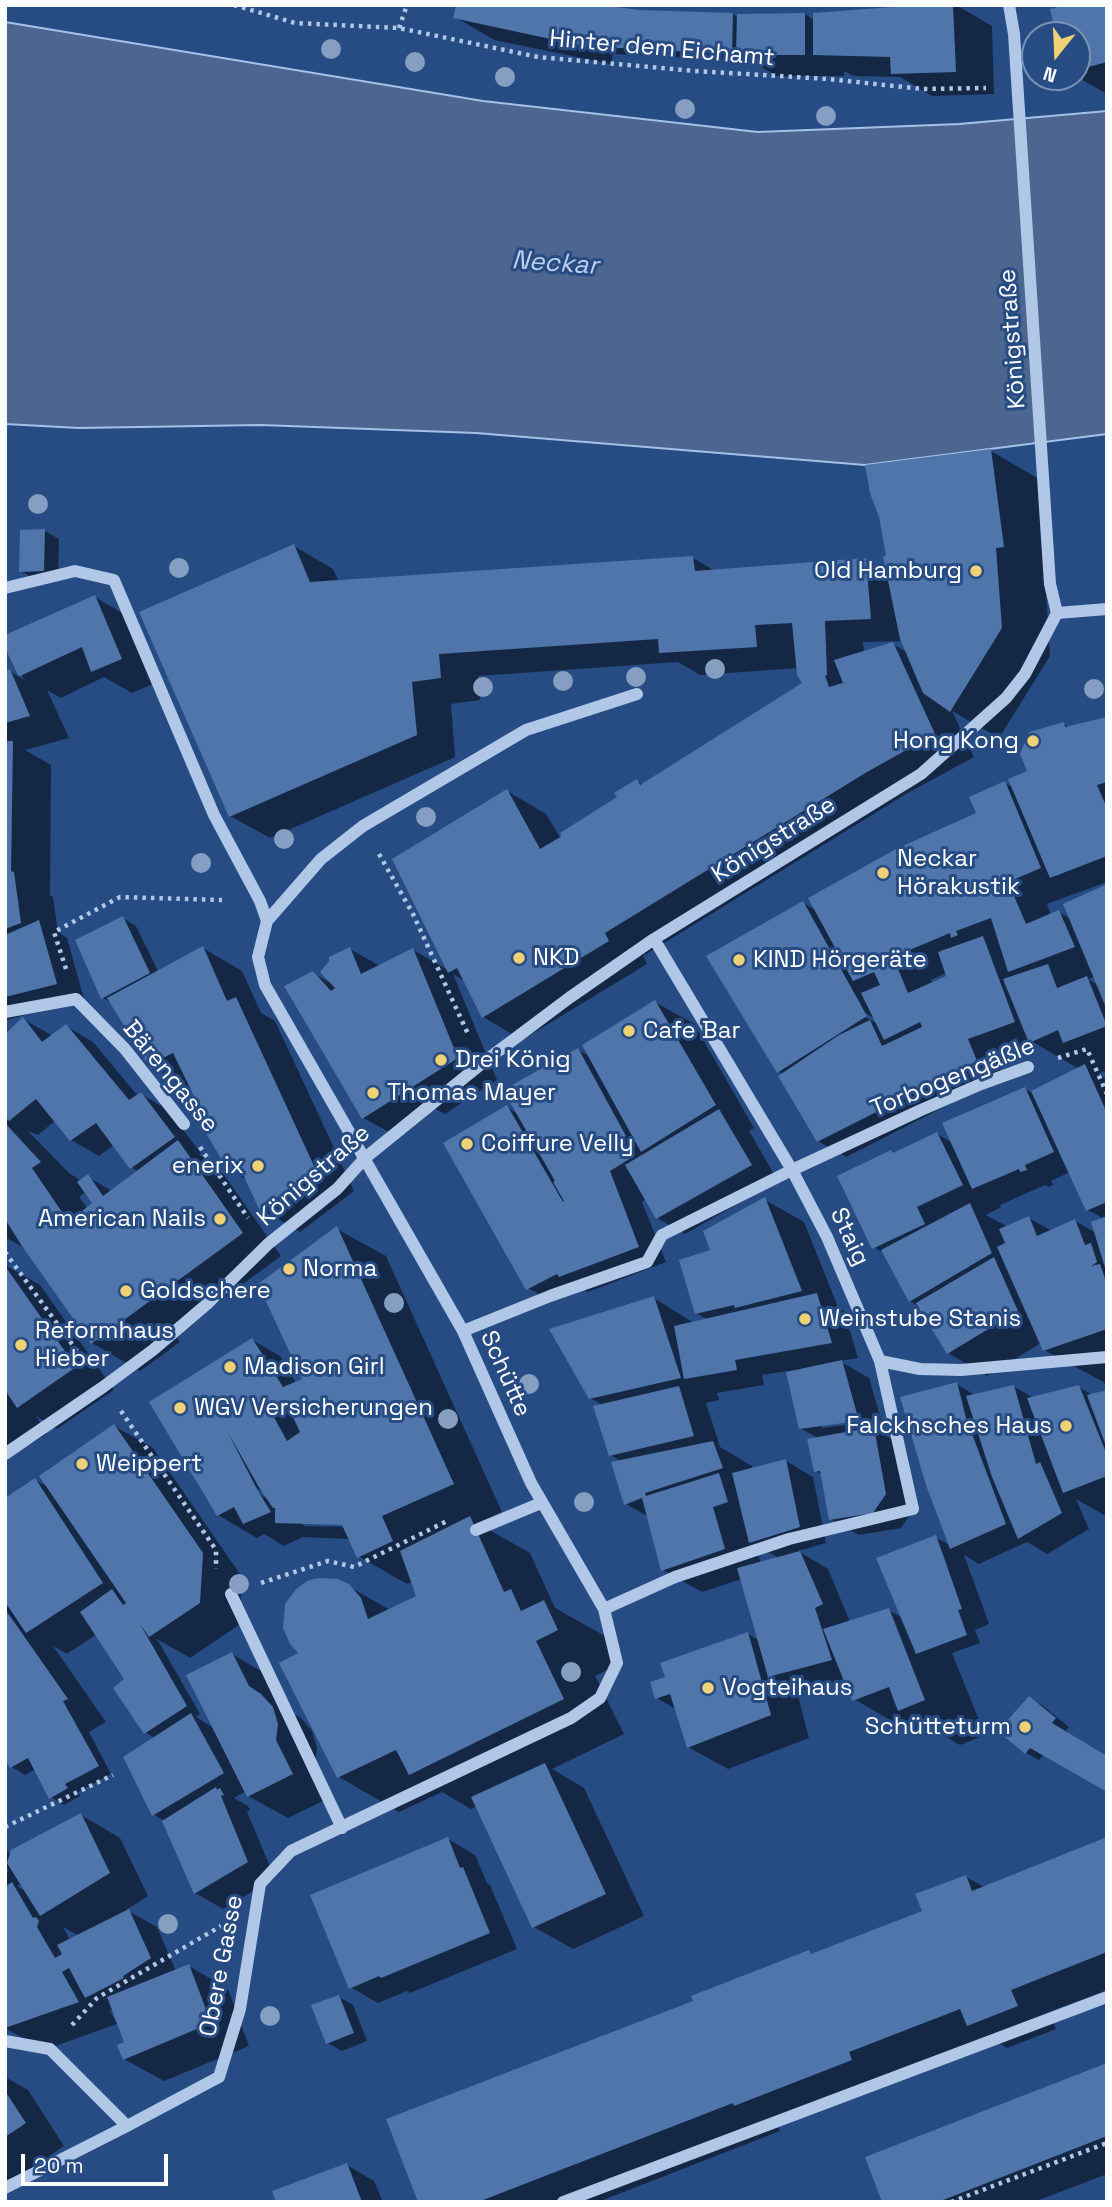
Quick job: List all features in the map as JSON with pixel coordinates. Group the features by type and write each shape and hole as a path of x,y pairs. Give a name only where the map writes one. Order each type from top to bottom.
{"street":[{"name":"Königstraße","path":"5,1454 103,1387 207,1304 268,1244 337,1189 365,1158 481,1064 569,998 654,940 921,774 1006,698 1025,674 1057,613 1050,584 1017,88 1009,5"},
{"path":"5,588 75,572 114,580 214,815 260,901 267,921 321,859 363,826 526,730 637,694"},
{"path":"1057,613 1107,609"},
{"name":"Schütte","path":"267,921 258,957 265,985 463,1332 541,1503 604,1609 617,1663"},
{"name":"Staig","path":"654,940 792,1170 827,1237 880,1361"},
{"path":"5,1012 76,999"},
{"name":"Bärengasse","path":"76,999 125,1049 184,1124"},
{"name":"Torbogengäßle","path":"463,1332 550,1296 647,1262 662,1235 792,1170 981,1084 1028,1067"},
{"path":"604,1609 675,1577 776,1544 913,1509 880,1361 920,1370 961,1370 1107,1357"},
{"path":"476,1530 541,1503"},
{"path":"231,1594 342,1828"},
{"name":"Obere Gasse","path":"5,2188 219,2077 240,2009 260,1884 291,1852 571,1718 600,1698 617,1663"},
{"path":"563,2202 1107,1997"},
{"path":"5,2042 50,2049 127,2126"}],"path":[{"name":"Hinter dem Eichamt","path":"234,5 295,23 399,28 538,57 923,89 1017,88"},
{"path":"399,28 407,5"},
{"path":"363,826 413,914 481,1064"},
{"path":"76,999 54,932 120,897 260,901"},
{"name":"Torbogengäßle","path":"1028,1067 1087,1049 1107,1094"},
{"name":"Bärengasse","path":"184,1124 268,1244"},
{"path":"5,1252 216,1550 215,1570 231,1594 328,1561 354,1567 450,1519"},
{"path":"5,1827 113,1775"},
{"path":"50,2049 97,1998 219,1928 260,1884"},
{"path":"951,2202 1107,2143"}],"water":[{"name":"Neckar","path":"5,22 483,101 758,132 959,124 1107,111 1107,434 865,465 476,433 261,425 79,428 5,424"}],"building":[{"path":"456,5 601,5 639,10 733,13 732,54 583,46 453,18"},
{"path":"953,5 956,72 891,74 890,57 813,55 813,13"},
{"path":"1064,5 1107,5 1107,62 1091,66 1091,21 1053,21 1050,9"},
{"path":"805,13 805,55 736,55 737,14"},
{"path":"991,449 1004,547 996,548 1002,628 950,712 923,693 900,639 883,556 886,556 879,517 870,493 865,465"},
{"path":"45,529 44,571 19,572 20,530"},
{"path":"294,544 310,582 693,556 695,571 866,558 871,619 825,621 825,676 829,687 843,683 834,660 893,642 935,734 867,772 605,933 609,941 482,1018 457,968 448,973 392,859 507,789 540,849 561,837 560,833 617,797 614,793 637,779 640,785 802,683 797,675 792,623 755,625 757,647 659,653 658,639 439,654 441,678 412,682 417,735 229,817 139,612"},
{"path":"95,595 122,659 91,672 82,647 18,675 5,648 5,635"},
{"path":"10,669 30,716 5,723 5,672"},
{"path":"1107,717 1107,782 1097,785 1107,808 1107,856 1050,878 1008,779 1027,771 1020,754 1029,732 1064,722 1065,727"},
{"path":"5,741 13,741 11,871 14,872 21,923 5,929"},
{"path":"1005,781 1041,868 1008,882 1026,924 1059,910 1075,947 1008,972 991,918 956,931 958,935 951,938 950,933 893,957 908,993 946,976 938,952 983,936 1015,1022 968,1039 977,1061 817,1142 778,1076 839,1035 870,1020 882,1046 922,1027 920,1022 884,1040 861,993 880,985 874,972 853,981 808,898 896,849 976,813 969,797"},
{"path":"1107,884 1107,1010 1063,904"},
{"path":"803,901 867,1016 777,1073 706,956"},
{"path":"123,916 150,973 101,999 75,940"},
{"path":"39,920 57,984 5,997 5,935"},
{"path":"203,946 227,1001 236,997 315,1168 260,1211 239,1166 229,1172 206,1133 211,1131 173,1053 154,1062 156,1066 151,1069 107,998"},
{"path":"350,947 361,974 413,948 458,1058 362,1119 284,986 313,971 331,991 335,988 320,972 329,957"},
{"path":"1048,964 1057,988 1087,976 1107,1026 1063,1043 1058,1030 1029,1043 1003,979"},
{"path":"655,1000 716,1105 641,1152 582,1045"},
{"path":"23,1017 42,1042 66,1024 129,1100 141,1092 175,1137 130,1169 96,1123 70,1141 36,1099 9,1121 5,1117 5,1034"},
{"path":"578,1048 626,1136 621,1139 631,1158 610,1171 639,1247 559,1277 557,1274 526,1290 443,1143 507,1105 563,1202 553,1182 555,1181 503,1090"},
{"path":"1085,1064 1107,1113 1107,1202 1086,1211 1031,1091"},
{"path":"1025,1087 1054,1152 1025,1165 1027,1170 1020,1172 1019,1169 972,1189 942,1123"},
{"path":"719,1109 752,1165 656,1219 625,1165"},
{"path":"5,1123 41,1162 32,1168 64,1215 70,1211 75,1217 92,1203 77,1182 88,1174 103,1196 178,1140 243,1233 91,1344 5,1219"},
{"path":"937,1132 963,1185 917,1207 925,1224 872,1249 837,1176"},
{"path":"765,1197 802,1291 735,1308 734,1305 695,1314 679,1260 710,1250 703,1231"},
{"path":"970,1203 992,1253 909,1302 881,1250"},
{"path":"1029,1216 1037,1236 1075,1219 1085,1245 1091,1243 1097,1262 1091,1266 1100,1264 1107,1284 1107,1329 1043,1351 997,1247 1005,1243 999,1229"},
{"path":"1107,1216 1107,1271 1106,1271 1091,1222"},
{"path":"337,1226 454,1484 382,1516 393,1541 357,1558 342,1525 275,1523 275,1508 260,1489 227,1431 271,1512 243,1524 234,1507 217,1516 149,1402 252,1338 283,1387 302,1379 258,1284","holes":["286,1402 300,1432 287,1441 271,1412"]},
{"path":"994,1257 1018,1311 947,1354 916,1303"},
{"path":"5,1266 76,1367 17,1408 5,1390"},
{"path":"817,1293 832,1343 735,1360 737,1370 684,1379 674,1326"},
{"path":"654,1296 681,1378 589,1399 549,1329"},
{"path":"842,1360 859,1421 799,1429 786,1372"},
{"path":"957,1382 966,1418 1006,1524 950,1549 926,1485 900,1397"},
{"path":"1014,1385 1036,1464 1040,1462 1062,1513 1018,1539 992,1477 966,1396"},
{"name":"Falckhsches Haus","path":"1079,1385 1107,1455 1107,1476 1063,1493 1027,1398"},
{"path":"679,1386 694,1436 609,1456 593,1406"},
{"path":"1107,1390 1107,1446 1106,1446 1087,1395"},
{"path":"114,1424 203,1553 200,1603 149,1637 140,1624 187,1706 144,1734 113,1688 124,1679 80,1612 112,1589 123,1605 126,1603 39,1476"},
{"path":"874,1427 886,1494 873,1513 829,1520 820,1471 814,1472 807,1439"},
{"path":"713,1441 723,1468 645,1493 646,1496 719,1473 728,1502 713,1507 725,1549 661,1571 642,1498 624,1505 611,1462"},
{"path":"786,1459 800,1527 749,1543 732,1473"},
{"path":"35,1478 103,1583 26,1633 5,1602 5,1498"},
{"path":"470,1516 504,1592 511,1589 521,1611 544,1600 558,1630 536,1641 564,1699 409,1775 396,1750 337,1778 279,1663 298,1653 290,1644 283,1628 285,1604 296,1589 307,1581 318,1578 338,1579 349,1584 361,1598 368,1619 416,1596 400,1551"},
{"path":"936,1535 962,1609 958,1610 967,1635 916,1654 876,1558"},
{"path":"800,1551 823,1604 815,1608 832,1660 768,1677 737,1568"},
{"path":"889,1608 925,1700 898,1711 889,1687 852,1701 823,1629"},
{"path":"5,1609 68,1699 63,1701 99,1766 65,1784 68,1788 49,1799 28,1758 10,1768 5,1759"},
{"name":"Vogteihaus","path":"748,1632 771,1715 687,1748 670,1694 655,1699 650,1682 665,1677 660,1663"},
{"path":"232,1652 249,1686 273,1707 278,1724 276,1740 293,1774 247,1797 186,1675"},
{"path":"1029,1696 1056,1718 1052,1723 1107,1756 1107,1792 1030,1748 1025,1754 998,1731"},
{"path":"191,1713 224,1773 152,1816 123,1757"},
{"path":"545,1763 606,1894 532,1928 471,1797"},
{"path":"216,1787 217,1790 220,1788 224,1795 221,1796 248,1862 194,1894 162,1821"},
{"path":"81,1813 110,1873 40,1916 7,1863 11,1850"},
{"path":"448,1837 490,1933 349,1989 310,1895"},
{"path":"1107,1837 1107,1952 1011,1990 1018,2006 967,2026 960,2009 849,2052 852,2060 478,2202 418,2202 386,2119 693,2001 691,1996 809,1950 811,1954 922,1911 915,1894 966,1875 972,1891"},
{"path":"12,1882 33,1918 36,1917 39,1921 37,1927 55,1958 62,1954 57,1945 129,1909 151,1958 123,1976 124,1978 85,1998 69,1968 62,1972 79,2002 5,2028 5,1887"},
{"path":"189,1964 211,2023 123,2060 117,2045 124,2042 107,1997"},
{"path":"339,1995 354,2033 326,2044 311,2005"},
{"path":"1107,2063 1107,2136 938,2202 882,2202 865,2157"},
{"path":"5,2091 26,2123 5,2137"},
{"path":"347,2163 362,2202 276,2202 272,2191"}],"place":[{"name":"Old Hamburg","path":"976,571"},
{"name":"Hong Kong","path":"1033,741"},
{"name":"Neckar Hörakustik","path":"883,873"},
{"name":"NKD","path":"519,958"},
{"name":"KIND Hörgeräte","path":"739,960"},
{"name":"Cafe Bar","path":"629,1031"},
{"name":"Drei König","path":"441,1060"},
{"name":"Thomas Mayer","path":"373,1093"},
{"name":"Coiffure Velly","path":"467,1144"},
{"name":"enerix","path":"258,1166"},
{"name":"American Nails","path":"220,1219"},
{"name":"Norma","path":"289,1269"},
{"name":"Goldschere","path":"126,1291"},
{"name":"Weinstube Stanis","path":"805,1319"},
{"name":"Reformhaus Hieber","path":"21,1345"},
{"name":"Madison Girl","path":"230,1367"},
{"name":"WGV Versicherungen","path":"180,1408"},
{"name":"Falckhsches Haus","path":"1066,1426"},
{"name":"Weippert","path":"82,1464"},
{"name":"Vogteihaus","path":"708,1688"},
{"name":"Schütteturm","path":"1025,1727"}]}
